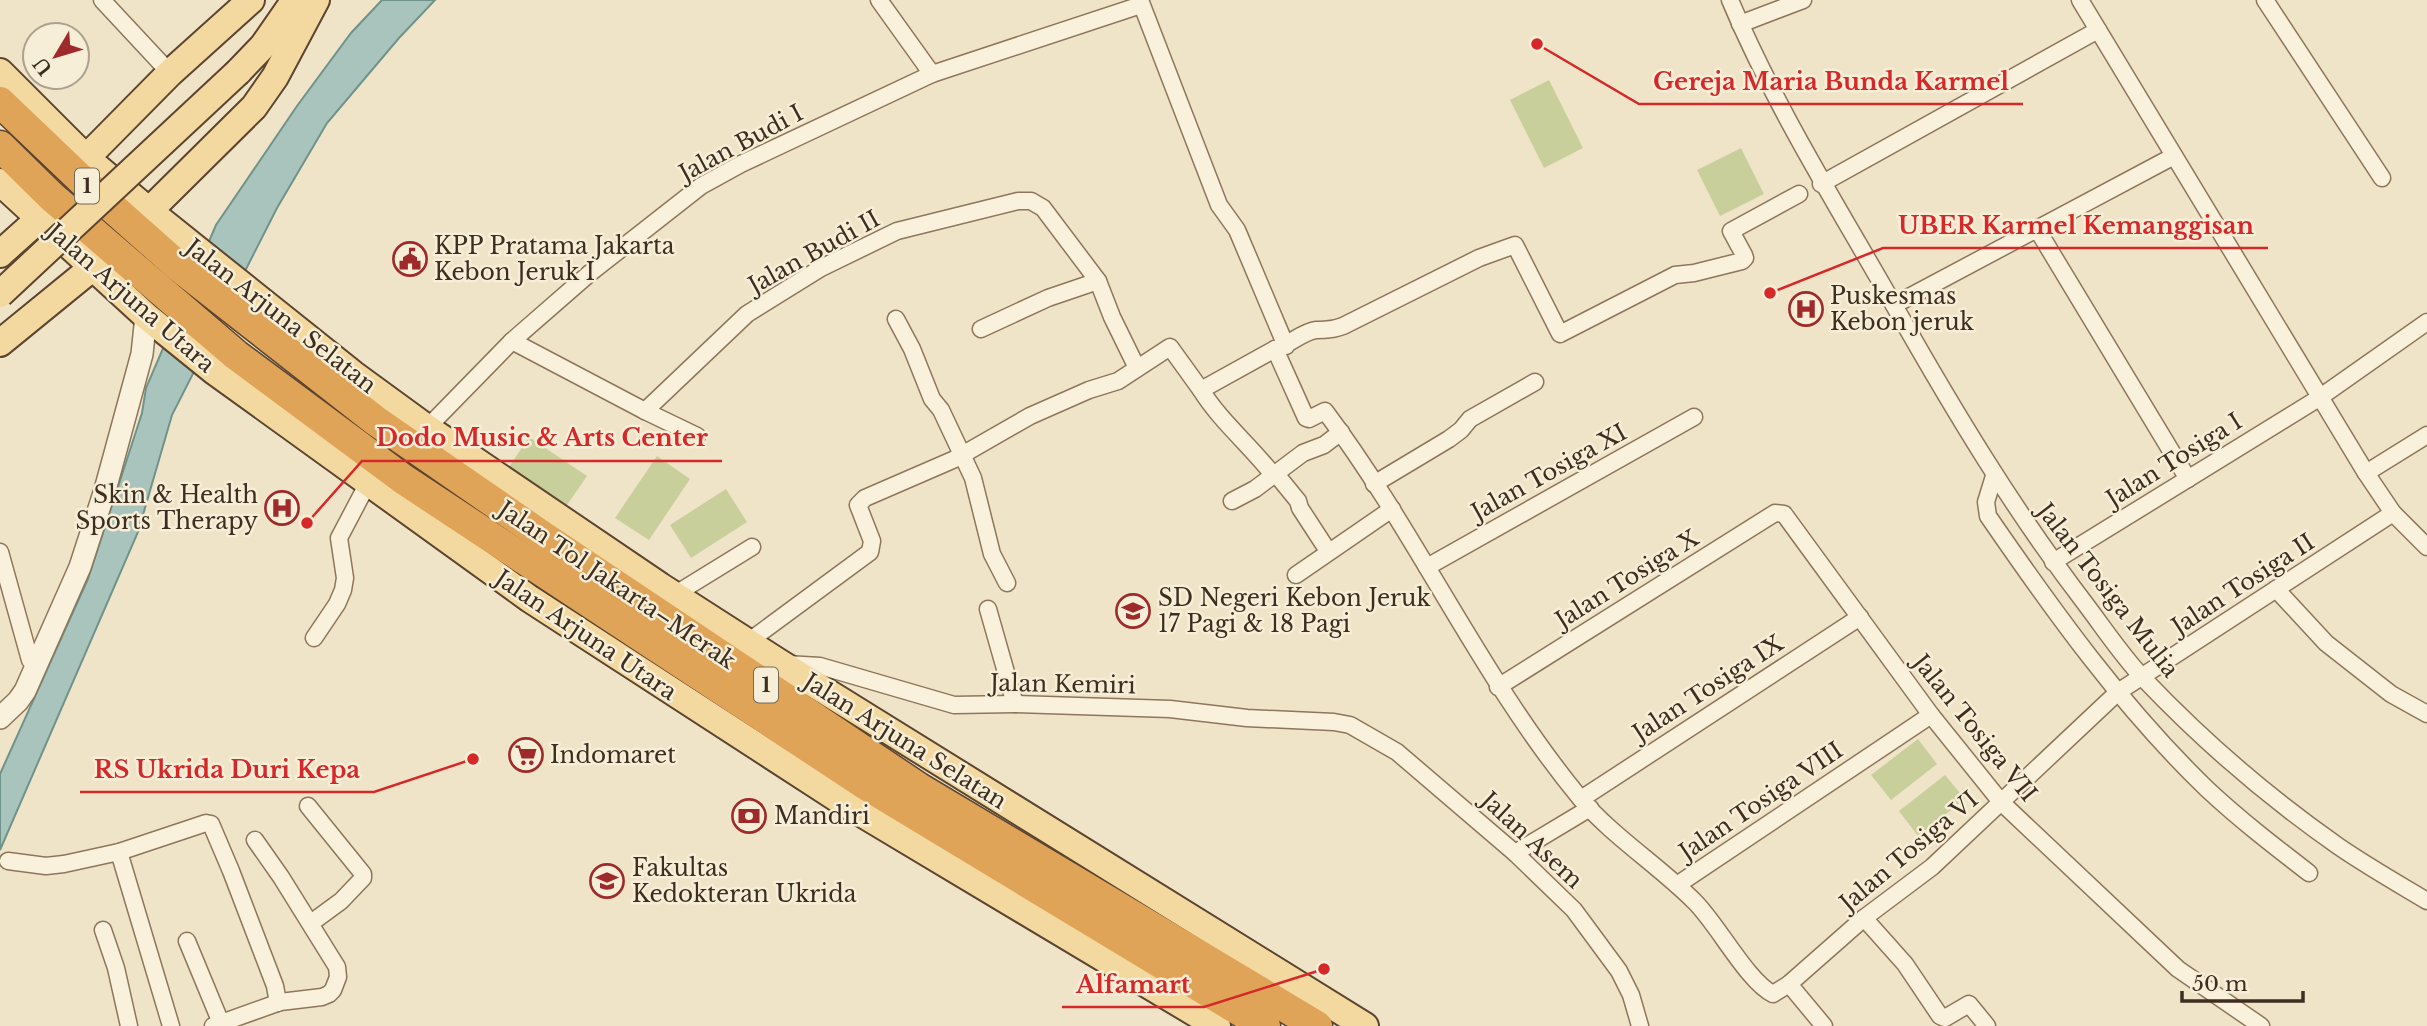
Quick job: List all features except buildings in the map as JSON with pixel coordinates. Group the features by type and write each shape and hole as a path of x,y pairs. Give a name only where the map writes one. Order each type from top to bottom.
{"highway":[{"name":"Jalan Tol Jakarta–Merak","path":"0,102 89,187 185,256 243,303 376,421 919,788 1317,1026"},
{"name":"Jalan Tol Jakarta–Merak","path":"0,146 52,197 155,311 225,363 866,785 1265,1026"}],"main road":[{"path":"86,158 170,73 251,0"},
{"path":"244,66 255,40 280,0"},
{"path":"0,294 244,66 264,46 295,0"},
{"path":"149,211 254,107 281,68 316,0"},
{"name":"Jalan Arjuna Selatan","path":"0,72 86,158 149,211 185,256"},
{"name":"Jalan Arjuna Utara","path":"0,182 92,268 155,311"},
{"path":"0,254 39,219"},
{"path":"0,343 92,268"},
{"name":"Jalan Arjuna Selatan","path":"243,303 353,374 427,428 674,595 1365,1026"},
{"name":"Jalan Arjuna Utara","path":"225,363 369,483 530,599 822,789 1216,1026"}],"street":[{"path":"102,0 170,73"},
{"path":"879,0 932,74"},
{"name":"Jalan Tosiga Mulia","path":"1730,0 1781,110 1821,184 1994,477 2053,562 2141,677 2203,738 2269,795 2340,847 2427,901"},
{"path":"1740,23 1803,0"},
{"path":"2080,0 2366,473 2393,513 2427,547"},
{"path":"2265,0 2382,178"},
{"path":"1142,2 1219,205 1237,230 1306,418 1325,411 1341,432 1324,445 1303,453 1255,489 1232,501"},
{"name":"Jalan Budi I","path":"427,428 512,341 590,273 701,186 741,164 932,74 1142,2"},
{"path":"1821,184 2098,30"},
{"path":"1894,305 2174,156"},
{"path":"1201,390 1316,330 1328,331 1343,326 1479,258 1515,245 1560,334 1675,275 1742,261 1744,255 1731,230 1799,194"},
{"name":"Jalan Budi II","path":"645,411 747,314 821,268 897,231 1017,201 1031,201 1043,208 1098,281 1137,368"},
{"path":"2037,229 2188,479"},
{"path":"981,329 1048,298 1098,281"},
{"path":"0,718 21,698 80,567 105,490 155,311"},
{"path":"896,319 961,455 978,496 981,518 992,554 1007,583"},
{"name":"Jalan Tosiga I","path":"2053,562 2319,398 2427,322"},
{"path":"512,341 697,436"},
{"path":"748,642 870,552 872,541 858,505 865,498 961,455 1030,416 1089,390 1118,381 1170,347 1214,412 1259,456 1298,501 1305,517 1328,551"},
{"path":"1374,484 1449,439 1461,430 1469,419 1535,383"},
{"name":"Jalan Tosiga XI","path":"1427,567 1694,417"},
{"name":"Jalan Tosiga VIII","path":"1341,432 1392,509 1498,687 1586,804 1677,885 1931,715"},
{"path":"2366,473 2427,435"},
{"path":"1994,477 1986,502 1988,516 2046,601 2118,692 2161,742 2208,789 2257,833 2309,873"},
{"path":"314,638 337,604 343,590 345,578 339,538 369,483"},
{"path":"1296,575 1392,509"},
{"name":"Jalan Tosiga VII","path":"1780,512 1931,715 2001,802 2178,969 2261,1026"},
{"name":"Jalan Tosiga X","path":"1498,687 1780,512"},
{"name":"Jalan Tosiga II","path":"2118,692 2393,513"},
{"path":"674,595 752,547"},
{"path":"0,552 30,660 37,665"},
{"path":"2276,589 2326,643 2391,694 2427,714"},
{"path":"988,610 1015,704"},
{"name":"Jalan Tosiga IX","path":"1515,853 1860,617"},
{"name":"Jalan Kemiri","path":"780,663 820,666 954,705 1015,704 1170,709 1247,718 1350,725"},
{"name":"Jalan Tosiga VI","path":"1789,984 1864,918 1932,867 2118,692"},
{"name":"Jalan Asem","path":"1350,725 1397,752 1515,853 1574,910 1619,971 1631,995 1640,1026"},
{"path":"308,806 363,874 363,878 341,901 311,923"},
{"path":"8,861 46,866 119,852 206,823 211,824 275,986 278,1003"},
{"path":"187,941 217,1025 278,1003 322,997 334,990 338,977 337,967 255,840"},
{"path":"119,852 171,1026"},
{"path":"1677,885 1696,903 1769,993 1776,993 1789,984 1824,1026"},
{"path":"1864,918 1905,964 1940,1016 1945,1018 1969,1004 1987,1026"},
{"path":"103,930 116,968 129,1026"},
{"path":"261,1010 265,1026"}],"green space":[{"path":"1549,80 1583,148 1544,168 1510,100"},
{"path":"1741,148 1764,194 1720,216 1697,170"},
{"path":"529,437 587,476 567,505 509,467"},
{"path":"657,456 690,479 649,540 615,518"},
{"path":"726,489 747,522 691,558 670,525"},
{"path":"1918,739 1937,764 1891,800 1871,775"},
{"path":"1945,775 1965,799 1918,836 1899,811"}],"water":[{"path":"382,0 435,0 327,123 277,208 172,415 138,532 0,850 0,774 88,579 142,413 146,388 216,225 297,106 351,33"}],"place":[{"name":"Gereja Maria Bunda Karmel","path":"1537,44"},
{"name":"KPP Pratama Jakarta Kebon Jeruk I","path":"410,259"},
{"name":"UBER Karmel Kemanggisan","path":"1770,293"},
{"name":"Puskesmas Kebon jeruk","path":"1806,309"},
{"name":"Skin & Health Sports Therapy","path":"282,508"},
{"name":"Dodo Music & Arts Center","path":"307,523"},
{"name":"SD Negeri Kebon Jeruk 17 Pagi & 18 Pagi","path":"1133,611"},
{"name":"Indomaret","path":"526,755"},
{"name":"RS Ukrida Duri Kepa","path":"473,759"},
{"name":"Mandiri","path":"749,816"},
{"name":"Fakultas Kedokteran Ukrida","path":"607,881"},
{"name":"Alfamart","path":"1324,969"}]}
